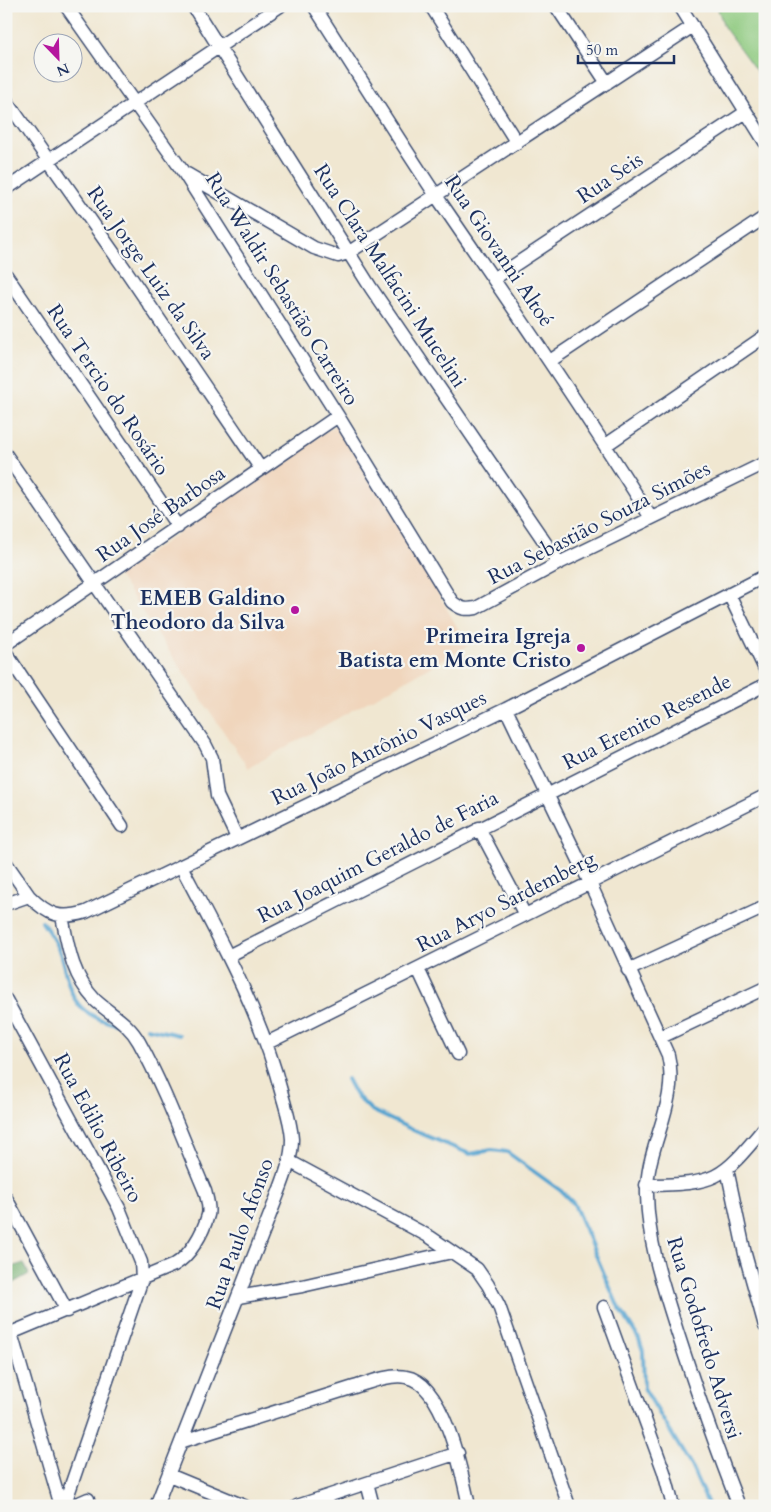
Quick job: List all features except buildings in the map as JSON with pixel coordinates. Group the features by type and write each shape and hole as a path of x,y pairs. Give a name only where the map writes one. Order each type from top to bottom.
{"street":[{"name":"Rua Waldir Sebastião Carreiro","path":"66,6 184,172 338,416 452,602"},
{"name":"Rua Clara Malfacini Mucelini","path":"193,6 348,253 559,563"},
{"path":"6,189 280,6"},
{"name":"Rua Giovanni Altoé","path":"314,6 437,196 495,278 606,445 651,518"},
{"path":"431,6 517,143"},
{"path":"556,6 607,83"},
{"path":"680,6 765,142"},
{"path":"184,172 314,248 338,256 348,253 437,196 693,26"},
{"name":"Rua Jorge Luiz da Silva","path":"6,100 261,469"},
{"name":"Rua Seis","path":"495,278 746,112"},
{"path":"550,361 765,217"},
{"name":"Rua Tercio do Rosário","path":"6,275 178,527"},
{"path":"606,445 765,336"},
{"name":"Rua José Barbosa","path":"6,644 338,416"},
{"path":"6,455 96,583 205,744 212,758 217,796 237,838"},
{"name":"Rua Sebastião Souza Simões","path":"452,602 466,610 476,608 559,563 765,464"},
{"name":"Rua João Antônio Vasques","path":"62,916 75,915 91,910 506,709 765,576"},
{"path":"729,594 765,669"},
{"path":"6,654 122,826"},
{"name":"Rua Erenito Resende","path":"547,795 765,685"},
{"name":"Rua Godofredo Adversi","path":"506,709 589,881 628,970 661,1037 671,1069 671,1088 646,1185 650,1232 657,1268 696,1390 739,1506"},
{"name":"Rua Joaquim Geraldo de Faria","path":"228,956 547,795"},
{"name":"Rua Aryo Sardemberg","path":"266,1043 418,969 589,881 765,796"},
{"path":"479,828 525,914"},
{"path":"6,864 29,896 44,911 62,916 74,968 82,983 96,1000 121,1020 136,1036 205,1191 209,1204 208,1215 196,1240 181,1261 9,1334 62,1506"},
{"name":"Rua Paulo Afonso","path":"156,1506 183,1441 289,1161 292,1140 290,1123 266,1043 228,956 181,866"},
{"path":"6,904 29,896"},
{"path":"628,970 765,907"},
{"path":"418,969 458,1054"},
{"path":"661,1037 765,988"},
{"name":"Rua Edilio Ribeiro","path":"6,1000 120,1208 141,1262 142,1279"},
{"path":"646,1185 703,1182 717,1177 727,1169 765,1127"},
{"path":"289,1161 430,1237 477,1269 499,1306 569,1506"},
{"path":"727,1169 745,1254 765,1326"},
{"path":"6,1198 67,1311"},
{"path":"238,1297 302,1286 452,1252"},
{"path":"62,1506 142,1279"},
{"path":"604,1307 664,1472 673,1506"},
{"path":"183,1441 354,1386 381,1379 406,1376 421,1382 431,1393 458,1453 469,1506"},
{"path":"297,1506 458,1453"},
{"path":"169,1475 244,1506"},
{"path":"368,1483 373,1506"},
{"path":"72,1506 88,1500"}],"shaded area":[{"name":"EMEB Galdino Theodoro da Silva","path":"340,422 468,646 248,768 118,575"}],"green space":[{"path":"717,6 765,6 765,83 724,27"},
{"path":"6,1259 11,1267 24,1263 29,1274 6,1287"}],"waterway":[{"path":"6,876 11,882"},
{"path":"42,922 60,953 75,999 89,1013 115,1024"},
{"path":"147,1028 179,1035"},
{"path":"347,1079 355,1094 371,1110 470,1154 492,1150 507,1152 561,1191 574,1204 617,1304 639,1339 643,1351 644,1388 691,1466 709,1506"}],"place":[{"name":"EMEB Galdino Theodoro da Silva","path":"295,610"},
{"name":"Primeira Igreja Batista em Monte Cristo","path":"581,648"}]}
